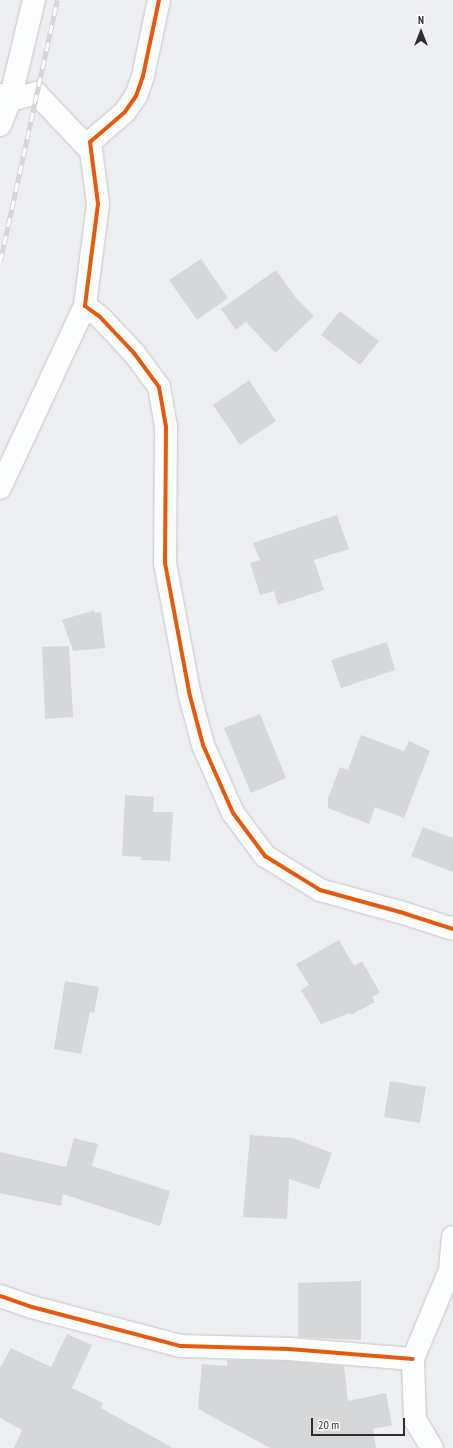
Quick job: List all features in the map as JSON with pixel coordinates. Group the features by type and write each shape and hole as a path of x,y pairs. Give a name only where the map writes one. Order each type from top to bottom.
{"street":[{"path":"0,125 5,97 34,0"},
{"path":"5,97 36,94 89,149 90,142 125,112 136,96 143,76 159,0"},
{"path":"0,488 84,306 98,204 90,142"},
{"path":"84,306 100,317 134,353 159,387 166,426 165,563 190,696 203,745 233,813 265,856 320,890 400,912 453,929"},
{"path":"432,1448 415,1420 413,1358 450,1270 453,1238"},
{"path":"0,1296 32,1307 181,1346 289,1349 413,1358"}],"building":[{"path":"201,259 228,298 197,320 169,280"},
{"path":"276,270 296,298 314,316 275,353 246,322 236,330 221,309"},
{"path":"340,311 379,341 360,365 321,335"},
{"path":"249,380 276,421 240,445 213,405"},
{"path":"337,515 349,549 314,560 324,590 278,605 274,591 260,595 250,563 260,560 253,543"},
{"path":"94,610 95,613 101,612 105,648 73,651 62,620"},
{"path":"387,642 395,670 341,688 331,660"},
{"path":"69,646 73,717 45,719 42,647"},
{"path":"260,714 286,778 251,793 224,728"},
{"path":"361,735 404,751 409,741 430,751 404,818 375,807 369,824 328,808 328,798 340,767 348,770"},
{"path":"125,795 154,797 153,812 173,812 170,861 141,860 141,857 122,856"},
{"path":"423,827 453,838 453,872 411,856"},
{"path":"339,940 354,966 362,961 380,993 372,997 375,1002 351,1015 350,1013 321,1024 301,990 309,985 296,964"},
{"path":"65,981 99,987 94,1013 90,1012 81,1054 54,1049"},
{"path":"390,1081 426,1087 420,1123 384,1117"},
{"path":"250,1135 293,1138 332,1153 319,1189 289,1179 287,1219 243,1217"},
{"path":"74,1138 98,1144 92,1166 170,1191 160,1226 63,1194 61,1206 0,1193 0,1152 66,1167"},
{"path":"361,1281 361,1340 298,1337 298,1283"},
{"path":"67,1334 92,1345 72,1388 103,1403 101,1408 173,1448 14,1448 22,1430 0,1418 0,1368 11,1348 51,1367"},
{"path":"227,1360 288,1361 344,1366 348,1401 386,1393 392,1425 373,1429 376,1448 270,1448 198,1409 202,1364 227,1366"}],"railway":[{"path":"0,262 57,0"}],"cycle path":[{"path":"159,0 143,76 136,96 125,112 90,142 98,204 85,306 100,317 134,353 159,387 166,426 165,563 190,696 203,745 233,813 265,856 320,890 400,912 453,929"},
{"path":"0,1296 32,1307 181,1346 289,1349 413,1359"}]}
